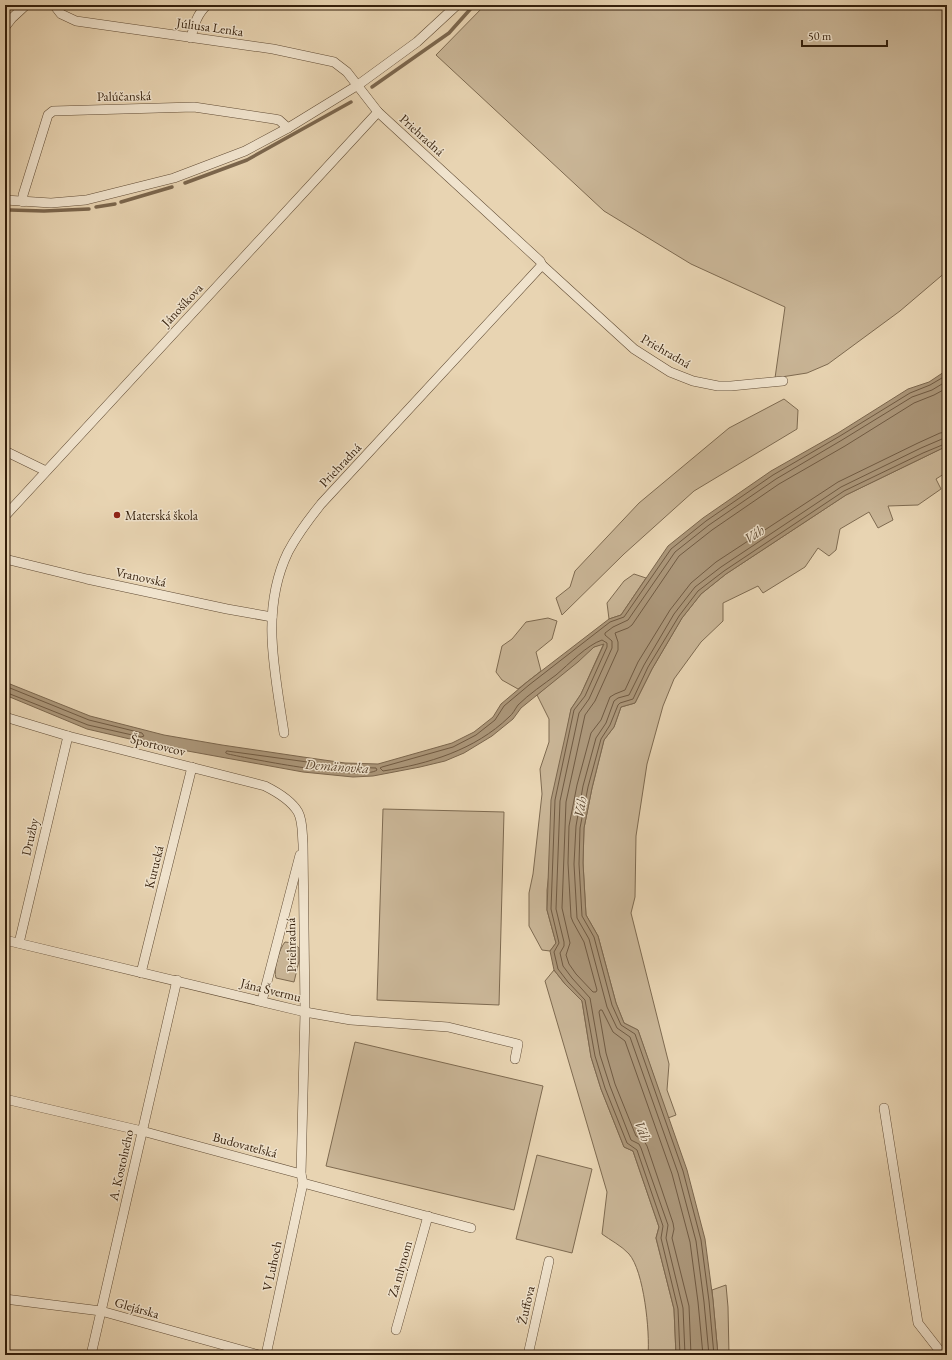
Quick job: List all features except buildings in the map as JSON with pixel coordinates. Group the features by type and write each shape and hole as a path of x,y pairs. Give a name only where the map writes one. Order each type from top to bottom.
{"street":[{"path":"5,27 26,5"},
{"name":"Júliusa Lenka","path":"54,5 61,14 76,21 273,49 334,62 347,72 358,85"},
{"path":"191,38 196,20 207,5"},
{"path":"5,200 51,203 75,202 174,178 245,151 288,128 358,85 417,42 458,5"},
{"name":"Priehradná","path":"358,85 378,112 540,261 542,266 622,339 652,361 670,372 693,382 718,386 782,381"},
{"name":"Palúčanská","path":"23,202 23,195 48,115 53,111 194,107 279,120 288,128"},
{"name":"Jánošíkova","path":"5,516 378,112"},
{"name":"Priehradná","path":"284,733 271,636 273,605 283,565 292,545 313,514 542,266"},
{"path":"5,451 46,471"},
{"name":"Vranovská","path":"5,559 227,609 272,617"},
{"name":"Športovcov","path":"5,717 68,736 265,786 284,797 298,812"},
{"name":"Družby","path":"19,943 68,736"},
{"name":"Kurucká","path":"141,973 192,767"},
{"name":"Priehradná","path":"298,812 303,844 305,1012 302,1178"},
{"path":"262,1001 303,844"},
{"name":"Jána Švermu","path":"5,940 141,973 177,980 305,1012 351,1020 448,1027 518,1044 515,1059"},
{"name":"A. Kostolného","path":"91,1355 177,980"},
{"name":"Budovateľská","path":"5,1099 142,1131 471,1228"},
{"path":"884,1108 918,1323 943,1355"},
{"name":"V Luhoch","path":"266,1355 302,1178"},
{"name":"Za mlynom","path":"396,1330 428,1216"},
{"name":"Žuffova","path":"528,1355 549,1261"},
{"name":"Glejárska","path":"5,1300 101,1311 258,1355"}],"shaded area":[{"path":"485,5 947,5 947,271 900,311 828,364 807,373 775,378 785,307 691,264 604,211 436,55"},
{"path":"784,399 798,410 797,429 694,491 624,554 562,615 556,598 570,587 575,571 639,503 729,428"},
{"path":"947,446 947,472 936,479 941,489 918,505 888,506 893,520 878,528 869,512 840,529 836,550 829,556 818,548 805,567 763,593 758,586 723,603 723,621 701,642 674,679 663,706 647,764 636,836 635,897 631,913 669,1064 667,1090 676,1115 668,1118 638,1030 624,1023 616,1003 598,936 586,915 583,863 584,828 604,740 614,727 621,707 635,703 652,669 682,618 701,594 726,574 846,495"},
{"path":"634,574 646,578 621,615 609,619 607,603 624,581"},
{"path":"548,618 557,621 552,639 536,652 541,671 518,689 502,680 496,672 502,646 512,639 526,622"},
{"path":"604,643 581,694 571,709 566,737 547,890 547,910 556,943 550,951 542,950 529,926 529,893 533,874 542,794 540,769 549,742 549,719 537,695 594,647"},
{"path":"383,809 504,812 499,1005 377,1000"},
{"path":"285,942 293,943 299,948 299,961 294,982 276,978 275,974 277,960"},
{"path":"554,970 565,984 582,1001 591,1057 601,1089 624,1147 633,1151 659,1227 656,1238 674,1309 676,1355 648,1355 647,1317 639,1274 629,1254 602,1234 607,1192 545,981"},
{"path":"355,1042 543,1086 514,1210 326,1166"},
{"path":"537,1155 592,1169 572,1253 516,1239"},
{"path":"726,1285 729,1355 718,1355 712,1290"}],"water":[{"path":"947,370 947,446 846,495 726,574 701,594 682,618 652,669 635,703 621,707 614,727 604,740 584,828 583,863 586,915 598,936 616,1003 624,1023 638,1030 687,1170 705,1239 713,1300 718,1355 676,1355 674,1309 656,1238 659,1227 633,1151 624,1147 601,1089 591,1057 582,1001 565,984 554,970 550,951 556,943 547,910 551,800 571,709 581,694 604,644 594,647 578,662 521,708 513,719 492,736 464,753 445,761 373,776 353,777 303,772 160,746 87,729 5,695 5,682 90,716 164,735 345,763 378,764 452,743 474,732 493,717 501,704 527,682 609,619 621,615 668,546 703,518 771,471 838,433 908,389 929,382"}],"waterway":[{"path":"372,87 449,33 474,5"},
{"path":"185,183 247,160 351,102"},
{"path":"121,202 172,187"},
{"path":"96,207 115,204"},
{"path":"10,210 44,211 89,209"}],"place":[{"name":"Materská škola","path":"117,515"}],"water label":[{"name":"Váh","path":"754,534"},
{"name":"Demänovka","path":"337,766"},
{"name":"Váh","path":"580,807"},
{"name":"Váh","path":"643,1131"}]}
